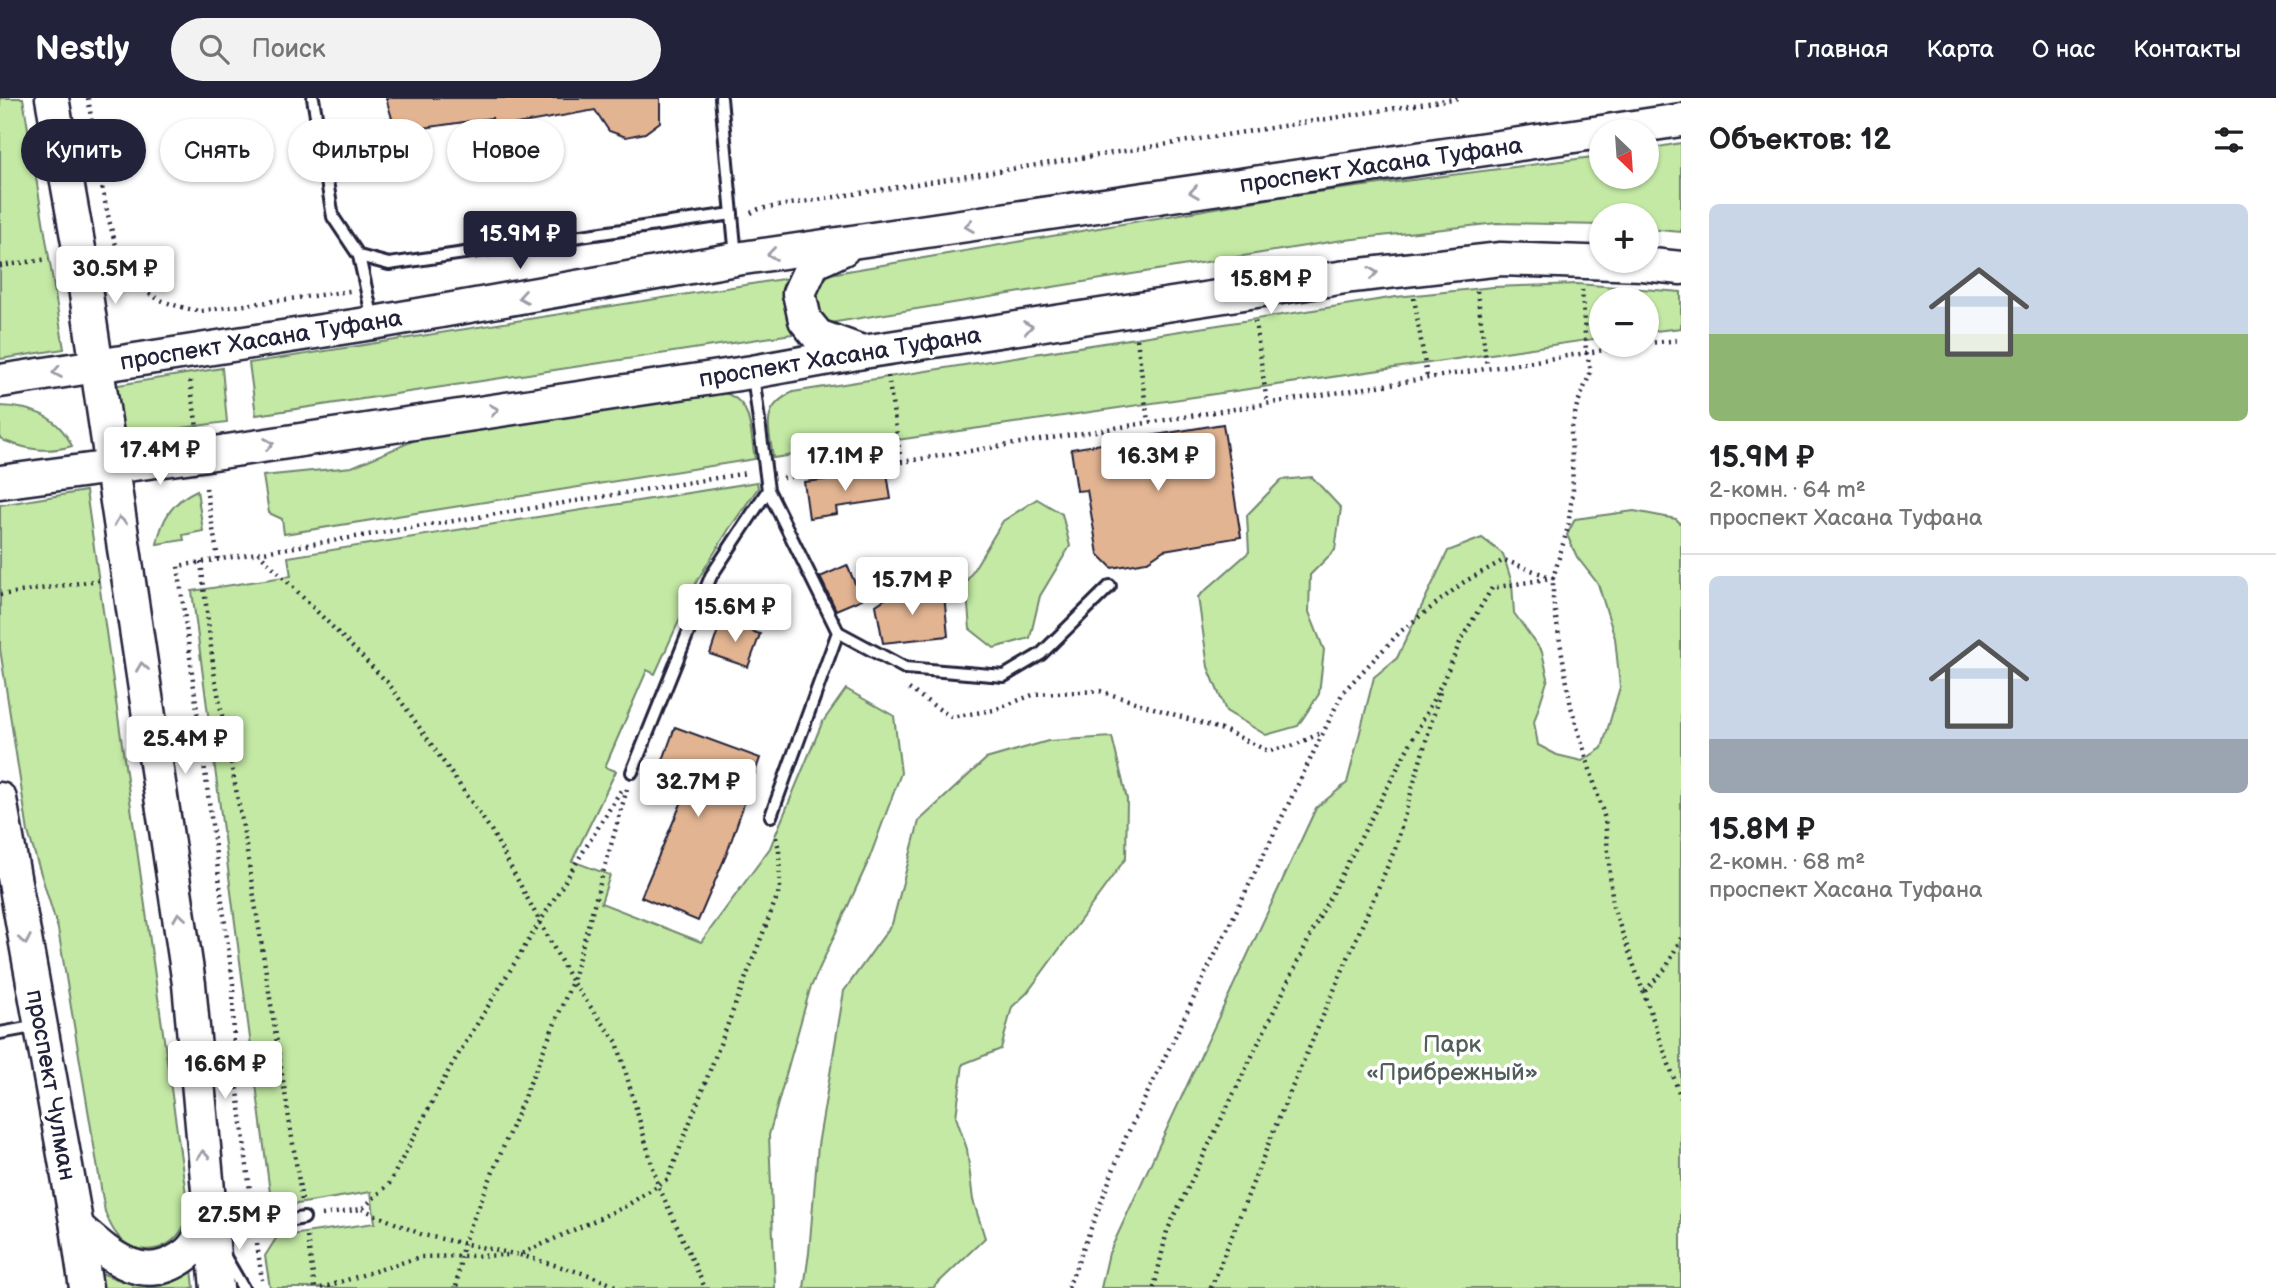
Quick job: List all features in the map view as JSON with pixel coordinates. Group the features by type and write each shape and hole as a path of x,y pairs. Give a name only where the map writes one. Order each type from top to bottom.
{"street":[{"path":"52,98 97,366 188,984 217,1288"},
{"path":"1659,123 1681,120"},
{"name":"проспект Хасана Туфана","path":"0,381 373,323 736,259 1589,134"},
{"path":"863,241 825,255 813,263 799,293 806,320 818,336 874,350"},
{"name":"проспект Хасана Туфана","path":"0,482 752,372 874,350 1410,269 1501,259 1681,268"},
{"name":"проспект Чулман","path":"0,799 86,1288"},
{"path":"77,1227 111,1258 139,1269 162,1268 188,1253 210,1229"}],"lane":[{"path":"313,98 333,217 359,256 373,323"},
{"path":"720,98 736,259"},
{"path":"359,256 389,264 732,214"},
{"path":"752,372 768,490 838,632 905,667 1004,676 1041,654 1110,586"},
{"path":"632,772 711,576 768,490"},
{"path":"771,816 838,632"},
{"path":"0,1034 41,1026"},
{"path":"243,1288 210,1229 254,1226 304,1218"}],"path":[{"path":"88,98 103,191"},
{"path":"759,209 1460,98"},
{"path":"0,266 49,259"},
{"path":"1580,261 1586,351 1591,371 1577,405 1571,432 1573,489 1568,527 1553,578 1553,600 1571,707 1605,819 1613,907 1681,1098"},
{"path":"1473,262 1487,367"},
{"path":"1410,269 1427,377"},
{"path":"1251,292 1268,403"},
{"path":"1133,311 1148,422"},
{"path":"1659,342 1681,340"},
{"path":"874,350 901,462"},
{"path":"263,1288 234,1057 233,984 178,566 744,473 758,471 781,478 901,462 1589,351"},
{"path":"189,374 197,429"},
{"path":"206,488 218,559"},
{"path":"258,552 389,684 491,830 572,982 617,1042 658,1185 705,1288"},
{"path":"1068,1288 1126,1137 1343,692 1401,631 1464,582 1504,560 1553,578"},
{"path":"201,562 214,672 245,841 315,1288"},
{"path":"1154,1288 1167,1231 1321,914 1443,681 1462,638 1492,588 1553,578"},
{"path":"0,595 100,580"},
{"path":"1211,1288 1278,1120 1395,849 1443,681"},
{"path":"907,688 951,717 994,710 1035,694 1100,691 1226,731 1268,751 1295,745 1323,732"},
{"path":"362,1209 389,1184 450,1068 632,772"},
{"path":"456,1288 463,1244 572,982 632,772"},
{"path":"321,1288 420,1256 519,1255 626,1206 668,1179 780,889 779,849 771,816"},
{"path":"1645,991 1666,968 1681,938"},
{"path":"304,1218 362,1209 423,1235 519,1255 589,1275 620,1288"}],"green space":[{"path":"0,98 23,98 26,119 21,119 21,182 37,182 64,349 0,359"},
{"path":"1681,143 1681,232 1659,230 1659,203 1589,203 1589,225 1497,223 1336,241 830,323 819,313 817,286 830,274 1286,196 1589,158 1589,189 1659,189 1659,147"},
{"path":"789,278 781,297 799,333 256,415 249,363"},
{"path":"1577,284 1616,287 1589,287 1589,340 773,458 769,427 771,411 793,392 1396,297 1493,287"},
{"path":"1659,290 1681,292 1681,328 1659,331"},
{"path":"222,368 227,422 121,436 112,386"},
{"path":"717,391 738,400 744,407 750,425 755,459 284,534 282,519 269,513 263,476 352,467 422,437"},
{"path":"0,406 23,408 52,420 72,446 38,450 5,441 0,438"},
{"path":"1312,477 1341,508 1335,550 1310,575 1309,612 1324,650 1319,694 1298,726 1266,735 1226,711 1208,667 1198,597 1249,552 1247,515 1281,480"},
{"path":"757,482 758,488 697,581 655,674 647,670 605,767 616,771 572,861 610,875 601,903 701,942 770,848 822,723 846,689 894,716 901,773 868,862 810,989 769,1135 775,1288 270,1288 265,1256 277,1237 375,1223 371,1192 272,1208 192,591 291,576 288,557"},
{"path":"197,490 203,531 183,535 184,540 157,544 170,511 181,499"},
{"path":"86,491 187,1201 186,1220 180,1233 172,1241 153,1249 132,1247 123,1241 105,1212 58,929 28,832 0,649 0,505"},
{"path":"1037,499 1062,514 1070,546 1040,596 1030,638 994,648 970,629 966,582 1003,521"},
{"name":"Парк «Прибрежный»","path":"1634,511 1676,519 1681,524 1681,1288 1101,1288 1109,1253 1316,808 1347,783 1374,677 1397,658 1448,551 1482,538 1503,554 1512,583 1514,613 1542,652 1548,678 1534,722 1538,745 1557,755 1582,761 1602,748 1620,687 1615,638 1598,584 1577,557 1567,535 1575,519"},
{"path":"1112,737 1127,799 1126,858 1027,993 1012,1007 1001,1049 963,1064 956,1117 967,1149 973,1200 985,1238 933,1288 804,1288 818,1145 844,991 892,924 919,821 986,759 1048,741"},
{"path":"192,1269 194,1288 103,1288 101,1273 125,1281 147,1284 169,1280"}],"building":[{"path":"386,98 660,98 660,122 645,133 626,137 609,131 595,110 544,119 447,119 447,125 433,127 433,119 392,119"},
{"path":"1223,424 1241,537 1164,550 1146,562 1112,568 1098,554 1087,490 1077,491 1071,449"},
{"path":"887,473 891,499 836,507 837,514 809,518 804,482"},
{"path":"847,565 862,599 836,610 820,577"},
{"path":"914,589 915,598 944,594 948,636 883,643 876,605 894,593"},
{"path":"721,621 760,634 748,667 710,654"},
{"path":"675,727 760,758 727,853 698,921 641,897 683,799 653,788"}]}
